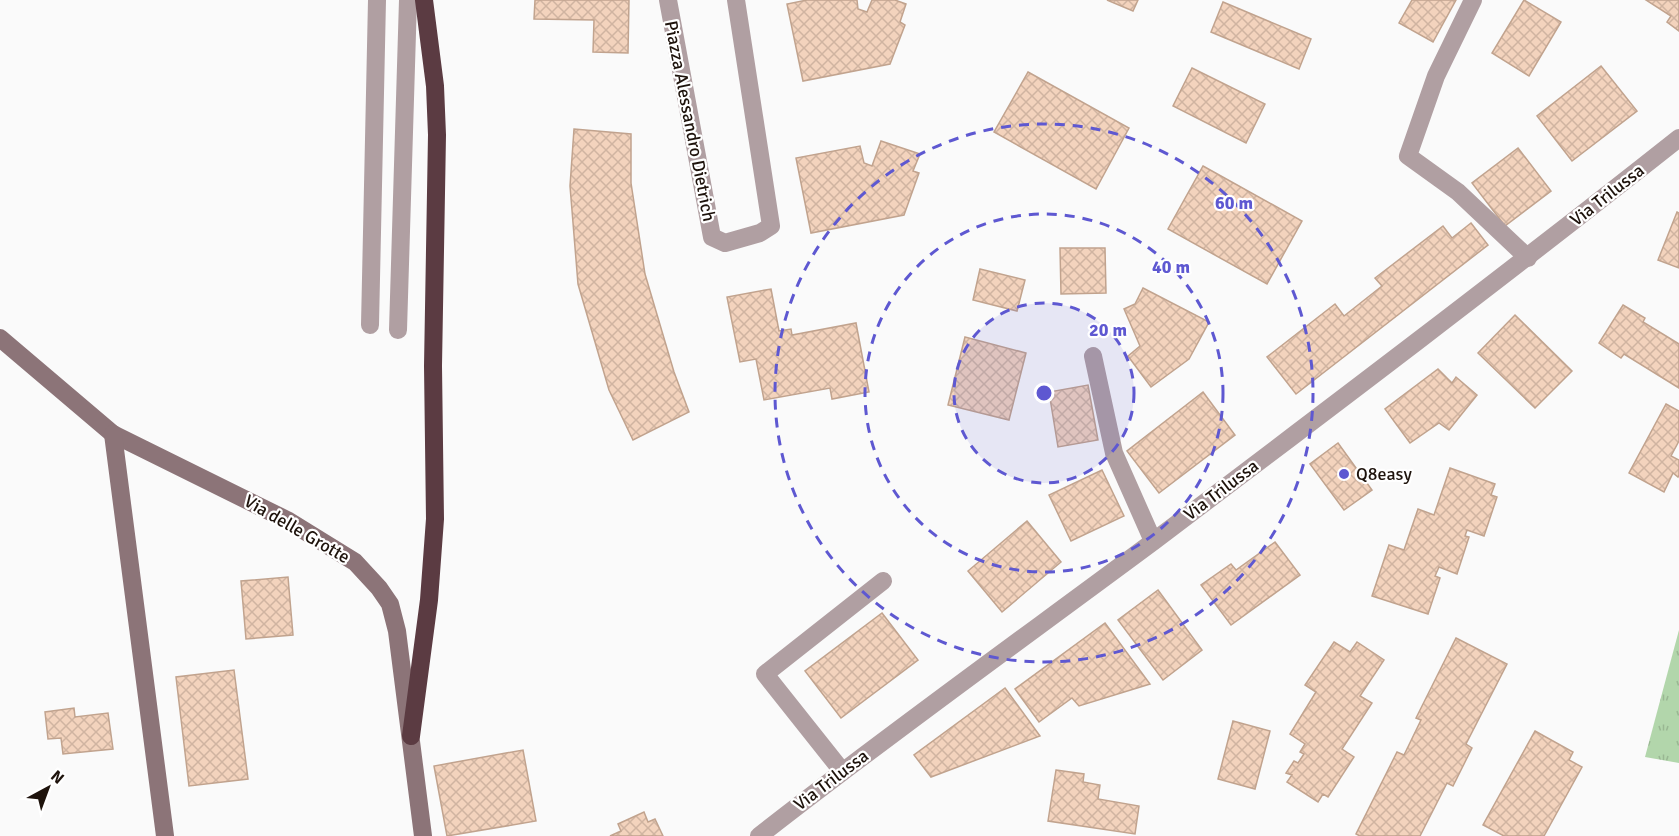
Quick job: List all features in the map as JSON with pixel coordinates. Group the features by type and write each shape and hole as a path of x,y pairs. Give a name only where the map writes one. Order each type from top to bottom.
{"highway":[{"path":"411,736 430,591 435,519 433,366 437,135 435,86 424,0"}],"street":[{"path":"370,325 377,0"},
{"path":"398,330 408,0"},
{"name":"Piazza Alessandro Dietrich","path":"668,0 712,237 725,243 760,233 771,226 736,0"},
{"path":"1473,0 1432,85 1408,156 1458,192 1528,258"},
{"name":"Via Trilussa","path":"759,836 842,771 1153,541 1528,258 1679,138"},
{"name":"Via delle Grotte","path":"0,338 113,434 287,520 330,544 367,574 386,597 394,614 423,836"},
{"path":"1094,356 1114,453 1153,541"},
{"path":"113,434 165,836"},
{"path":"842,771 765,674 883,581"}],"green space":[{"path":"1679,630 1679,763 1645,757"}],"building":[{"path":"535,0 629,0 628,53 593,52 594,20 534,19"},
{"path":"807,0 857,0 858,9 867,12 872,0 895,0 906,4 900,22 905,25 890,64 803,81 787,4"},
{"path":"1107,0 1138,0 1133,11"},
{"path":"1412,0 1456,0 1433,42 1399,23"},
{"path":"1524,0 1561,22 1529,76 1492,53"},
{"path":"1646,0 1679,0 1679,31 1667,22 1671,16"},
{"path":"1223,2 1311,39 1299,69 1211,32"},
{"path":"1601,66 1637,111 1572,161 1537,116"},
{"path":"1192,68 1265,104 1246,143 1173,106"},
{"path":"1028,72 1129,128 1096,189 994,132"},
{"path":"574,129 631,134 631,183 645,274 674,372 689,412 633,440 609,390 578,284 570,186"},
{"path":"881,141 920,154 913,171 919,173 904,215 811,233 796,158 860,146 864,163 872,166"},
{"path":"1518,148 1551,191 1505,226 1472,183"},
{"path":"1203,166 1302,221 1267,284 1168,229"},
{"path":"1677,212 1679,213 1679,268 1658,260"},
{"path":"1471,223 1488,245 1296,394 1267,357 1335,304 1344,316 1382,286 1375,278 1443,226 1452,238"},
{"path":"1060,248 1105,248 1106,293 1061,294"},
{"path":"980,269 1025,280 1017,311 973,300"},
{"path":"1143,288 1209,322 1189,359 1151,387 1128,356 1140,346 1124,309 1135,304"},
{"path":"771,289 779,331 791,329 792,335 856,323 869,392 832,399 830,388 764,400 756,359 740,362 727,297"},
{"path":"1623,305 1645,318 1643,322 1679,344 1679,388 1624,354 1621,358 1599,343"},
{"path":"1515,315 1572,371 1535,408 1478,353"},
{"path":"965,337 1026,353 1009,420 948,405"},
{"path":"1438,369 1452,383 1456,377 1477,395 1449,430 1439,423 1410,443 1385,409"},
{"path":"1088,385 1098,440 1058,447 1049,392"},
{"path":"1203,392 1235,435 1159,493 1127,451"},
{"path":"1666,404 1679,411 1679,441 1671,456 1679,460 1679,475 1678,477 1673,473 1664,492 1629,473"},
{"path":"1338,443 1372,490 1344,510 1310,464"},
{"path":"1450,468 1495,484 1491,495 1497,497 1484,536 1467,530 1465,536 1469,537 1457,574 1439,567 1435,576 1440,578 1428,614 1372,596 1389,545 1404,550 1418,509 1434,515"},
{"path":"1102,470 1124,516 1071,541 1049,495"},
{"path":"1027,521 1061,562 1002,612 968,571"},
{"path":"1275,542 1300,575 1231,625 1201,585 1231,564 1236,570"},
{"path":"288,577 293,635 246,639 241,581"},
{"path":"1158,590 1202,650 1163,680 1118,620"},
{"path":"882,613 918,660 841,718 805,671"},
{"path":"1105,623 1150,684 1079,706 1072,698 1039,722 1015,689"},
{"path":"1456,638 1507,664 1466,744 1472,748 1453,786 1447,783 1420,836 1360,836 1356,834 1397,752 1404,755 1421,720 1416,718"},
{"path":"1334,642 1350,652 1357,642 1384,660 1360,696 1372,703 1342,749 1354,757 1328,797 1323,794 1318,802 1287,782 1292,775 1286,773 1294,761 1298,763 1304,754 1300,752 1305,744 1290,734 1316,692 1305,685"},
{"path":"234,670 248,779 189,786 176,677"},
{"path":"1005,688 1040,736 931,777 914,755"},
{"path":"74,708 75,717 108,713 113,749 63,754 61,738 48,739 45,712"},
{"path":"1233,721 1270,731 1255,789 1218,779"},
{"path":"1535,731 1573,752 1569,760 1582,767 1544,836 1504,836 1483,825"},
{"path":"523,750 536,821 447,836 434,766"},
{"path":"1056,770 1084,774 1083,782 1100,785 1098,799 1139,806 1135,834 1048,821"},
{"path":"644,812 648,822 655,819 663,836 610,836 621,831 618,824"}],"place":[{"name":"Q8easy","path":"1344,474"}]}
